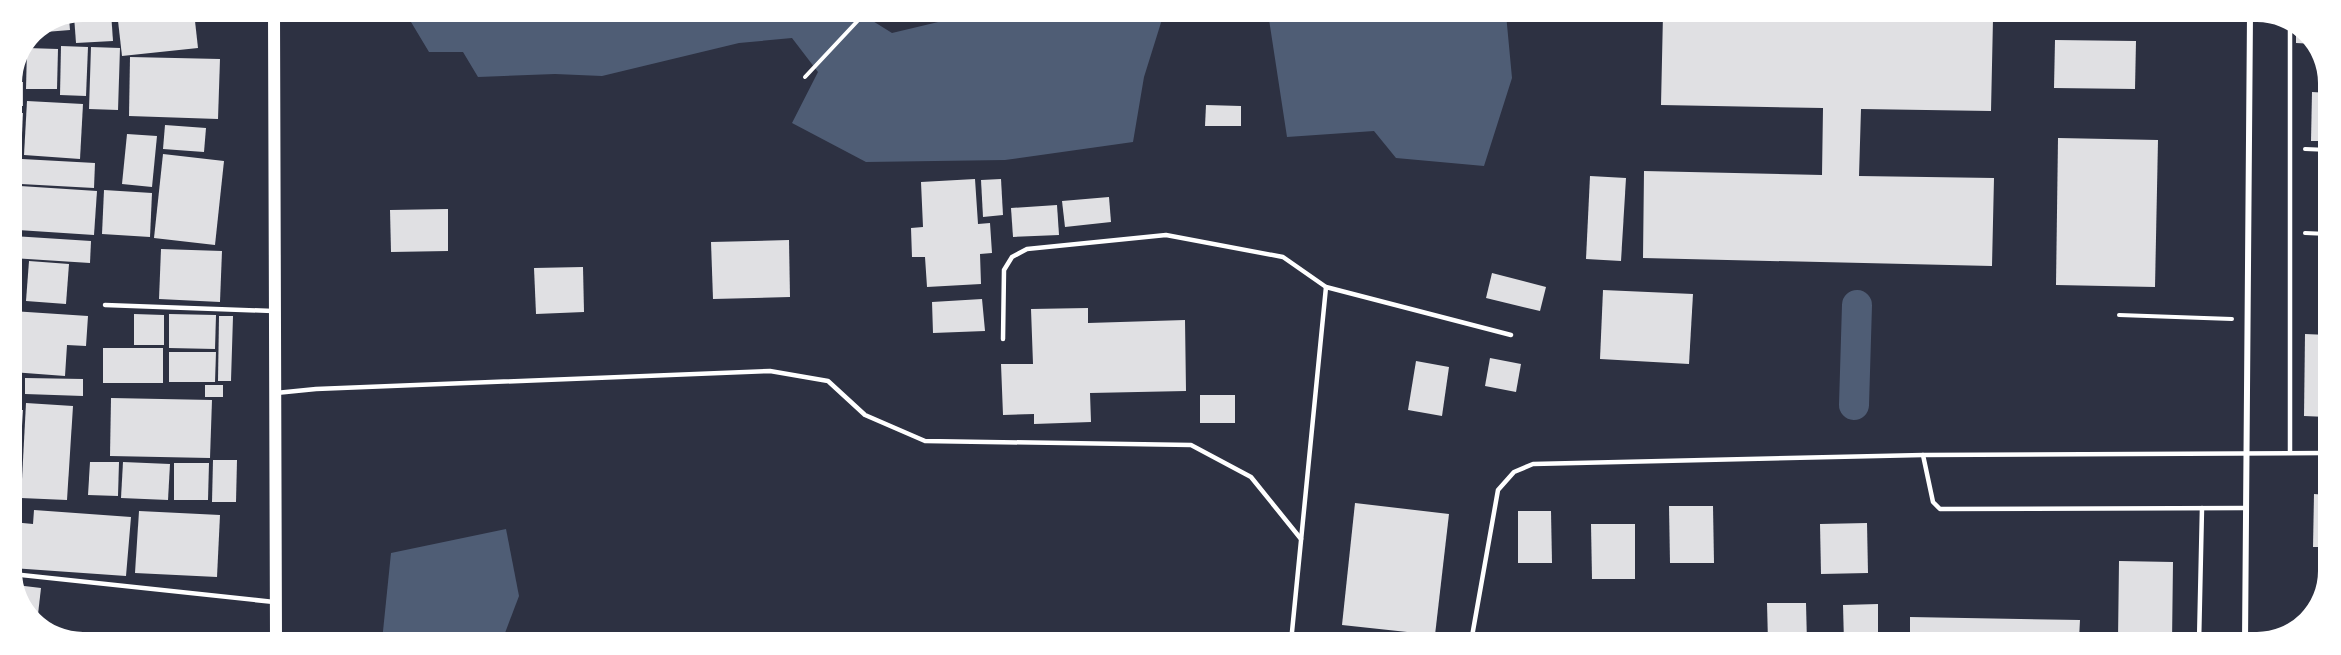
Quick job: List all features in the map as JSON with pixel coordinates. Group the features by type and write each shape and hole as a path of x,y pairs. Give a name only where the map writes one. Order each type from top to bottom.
{"main road":[{"path":"274,22 276,632"}],"street":[{"path":"2245,632 2250,22"}],"lane":[{"path":"2290,32 2290,452"},
{"path":"1003,339 1004,270 1012,257 1027,249 1166,235 1283,257 1326,286 1510,335"},
{"path":"1292,632 1326,286"},
{"path":"105,305 275,311"},
{"path":"276,393 316,389 770,371 828,381 865,415 925,441 1191,446 1251,477 1301,539"},
{"path":"1473,632 1498,490 1514,472 1533,464 1923,455 2318,453"},
{"path":"1923,455 1933,502 1940,509 2246,508"},
{"path":"2199,632 2202,508"},
{"path":"23,575 276,602"}],"path":[{"path":"805,78 857,22"},
{"path":"2119,315 2248,319"}],"water":[{"path":"411,22 874,22 892,33 938,22 1161,22 1144,77 1133,142 1005,160 866,162 792,123 818,72 792,38 739,43 602,76 555,74 478,77 463,52 429,52"},
{"path":"1269,22 1507,22 1512,78 1484,166 1396,158 1374,131 1287,137"},
{"path":"506,529 519,596 505,632 383,632 391,553"}],"building":[{"path":"112,22 113,41 76,43 75,24"},
{"path":"118,22 195,22 198,48 122,56"},
{"path":"1663,22 1993,22 1991,111 1861,109 1859,176 1994,178 1992,266 1643,258 1644,171 1822,175 1823,108 1661,105"},
{"path":"70,25 70,30 53,31"},
{"path":"2296,36 2303,43 2296,43"},
{"path":"2055,40 2136,41 2135,89 2054,88"},
{"path":"61,46 88,47 86,96 60,95"},
{"path":"91,47 120,48 118,110 89,109"},
{"path":"34,48 58,49 57,89 26,89 27,61"},
{"path":"130,57 220,59 218,119 129,116"},
{"path":"22,82 23,82 22,106"},
{"path":"2312,92 2318,92 2318,141 2311,141"},
{"path":"27,101 83,104 80,159 24,155"},
{"path":"1206,105 1241,106 1241,126 1205,126"},
{"path":"165,125 206,128 204,152 163,149"},
{"path":"127,134 157,136 152,187 122,184"},
{"path":"2058,138 2158,140 2155,287 2056,285"},
{"path":"163,154 224,161 215,245 154,238"},
{"path":"22,159 95,163 94,188 22,184"},
{"path":"1590,176 1626,178 1621,261 1586,259"},
{"path":"975,179 978,224 990,223 992,253 980,254 981,284 927,287 925,257 912,257 911,228 923,227 921,182"},
{"path":"1001,179 1003,215 983,217 981,180"},
{"path":"22,186 97,191 94,235 22,230"},
{"path":"104,190 152,193 150,237 102,234"},
{"path":"1109,197 1111,222 1065,227 1062,201"},
{"path":"1057,205 1059,235 1013,237 1011,208"},
{"path":"448,209 448,251 391,252 390,210"},
{"path":"22,237 91,241 90,263 22,259"},
{"path":"789,240 790,297 713,299 711,242"},
{"path":"161,249 222,251 220,302 159,299"},
{"path":"29,261 69,264 66,304 26,301"},
{"path":"583,267 584,312 536,314 534,268"},
{"path":"1492,273 1546,287 1540,311 1486,298"},
{"path":"1603,290 1693,294 1689,364 1600,359"},
{"path":"982,299 985,331 933,333 932,302"},
{"path":"1088,308 1088,323 1185,320 1186,391 1090,393 1091,422 1034,424 1034,414 1003,415 1001,364 1033,364 1031,309"},
{"path":"22,312 88,316 86,346 67,345 65,376 23,373"},
{"path":"134,314 164,315 164,345 134,345"},
{"path":"169,314 216,315 215,349 169,348"},
{"path":"219,316 233,316 231,381 218,381"},
{"path":"2305,334 2318,335 2318,417 2304,416"},
{"path":"103,348 163,348 163,383 103,383"},
{"path":"169,352 216,352 215,382 169,382"},
{"path":"1490,358 1521,364 1516,392 1485,386"},
{"path":"1416,361 1449,367 1442,416 1408,410"},
{"path":"25,378 83,379 83,396 25,394"},
{"path":"205,385 223,385 223,397 205,397"},
{"path":"1200,395 1235,395 1235,423 1200,423"},
{"path":"111,398 212,400 210,458 110,456"},
{"path":"26,403 73,406 67,500 23,498"},
{"path":"213,460 237,460 236,502 212,502"},
{"path":"90,462 119,462 118,496 88,495"},
{"path":"123,462 170,464 168,500 121,498"},
{"path":"174,463 209,463 208,500 174,500"},
{"path":"2314,494 2318,494 2318,547 2313,547"},
{"path":"1355,503 1449,514 1435,632 1407,632 1342,625"},
{"path":"1669,506 1713,506 1714,563 1670,563"},
{"path":"34,510 131,517 126,576 23,569 23,523 33,524"},
{"path":"139,511 220,515 217,577 135,573"},
{"path":"1518,511 1551,511 1552,563 1518,563"},
{"path":"1867,523 1868,573 1821,574 1820,524"},
{"path":"1591,524 1635,524 1635,579 1592,579"},
{"path":"2119,561 2173,562 2172,632 2118,632"},
{"path":"25,586 41,588 38,613 27,595"},
{"path":"1767,603 1806,603 1807,632 1768,632"},
{"path":"1878,604 1878,632 1844,632 1843,605"},
{"path":"1910,617 2080,620 2079,632 1910,632"}],"waterway":[{"path":"1854,405 1857,305"}]}
